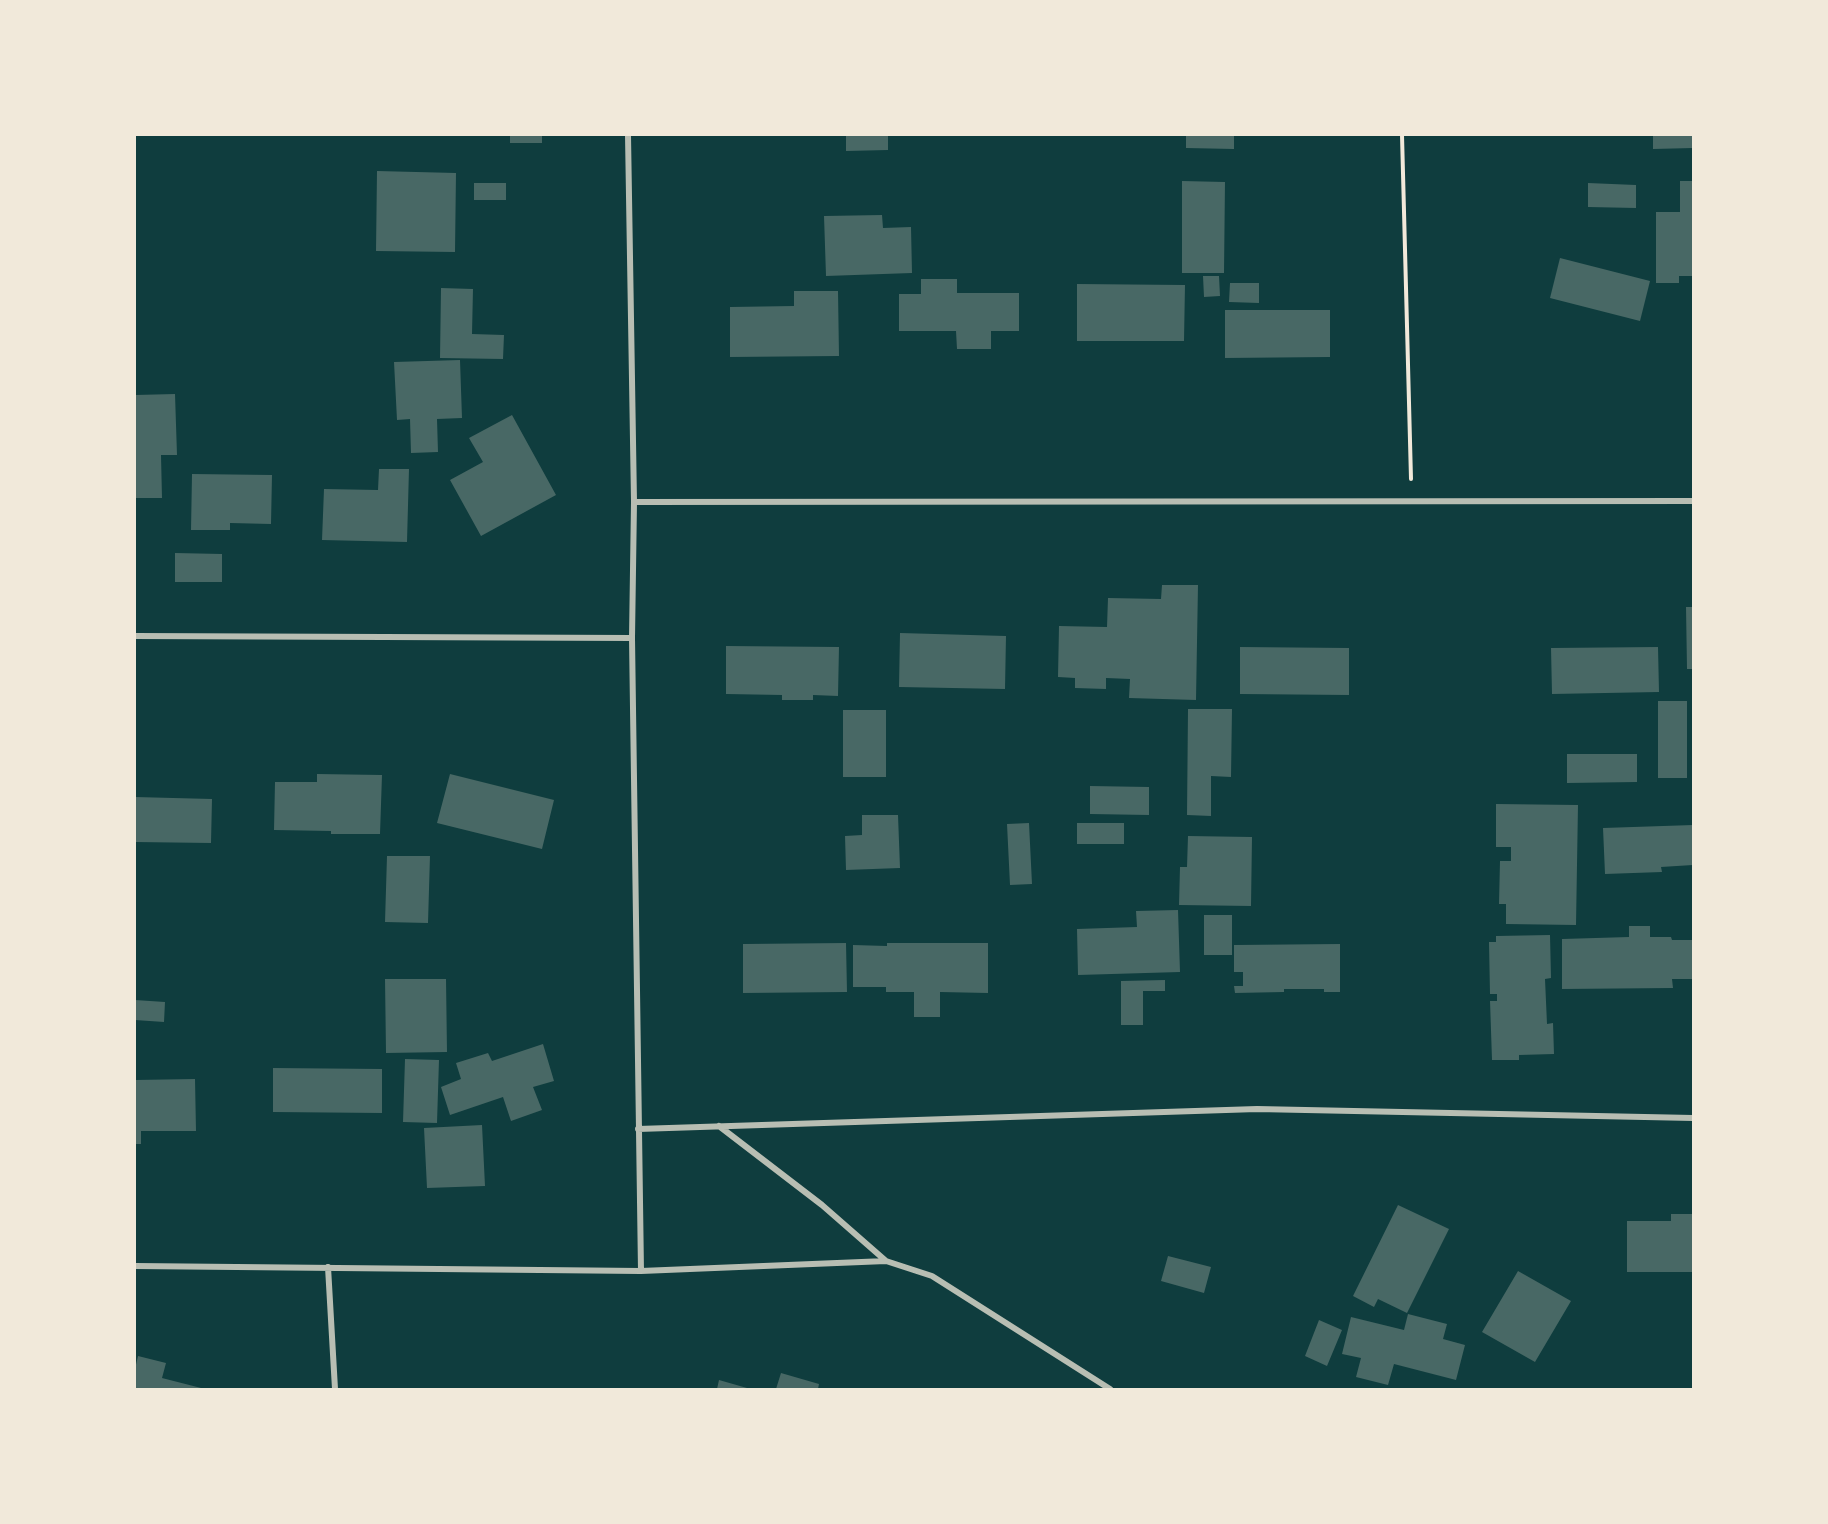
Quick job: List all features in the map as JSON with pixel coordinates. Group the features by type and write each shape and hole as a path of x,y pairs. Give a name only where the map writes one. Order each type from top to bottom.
{"street":[{"path":"628,135 634,502 632,638 641,1271"},
{"path":"634,502 1693,501"},
{"path":"135,636 632,638"},
{"path":"638,1130 1257,1109 1693,1118"},
{"path":"719,1126 822,1204 886,1261"},
{"path":"135,1266 641,1271 886,1261 932,1276 1110,1389"},
{"path":"328,1267 335,1389"}],"path":[{"path":"1402,135 1412,501"}],"building":[{"path":"510,135 542,135 542,143 510,143"},
{"path":"846,135 888,135 888,150 846,151"},
{"path":"1186,135 1234,135 1234,149 1186,148"},
{"path":"1653,135 1693,135 1693,148 1653,149"},
{"path":"377,171 456,173 455,252 376,251"},
{"path":"1182,181 1225,182 1224,273 1182,273"},
{"path":"1680,181 1693,181 1693,276 1679,276 1679,283 1656,283 1656,212 1680,212"},
{"path":"474,183 506,183 506,200 474,200"},
{"path":"1588,183 1636,185 1636,208 1588,207"},
{"path":"882,215 883,228 911,227 912,273 826,276 824,216"},
{"path":"1560,258 1650,281 1640,321 1550,298"},
{"path":"1203,276 1219,276 1220,296 1204,297"},
{"path":"921,279 957,279 957,293 1019,293 1019,331 991,331 991,349 957,349 956,331 899,331 899,294 921,294"},
{"path":"1230,283 1259,283 1259,303 1229,302"},
{"path":"1077,284 1185,285 1184,341 1077,341"},
{"path":"441,288 473,289 472,334 504,335 503,359 440,358"},
{"path":"794,291 838,291 839,356 730,357 730,307 794,306"},
{"path":"1225,310 1330,310 1330,357 1225,358"},
{"path":"460,360 462,418 437,419 438,452 411,453 410,419 397,420 394,362"},
{"path":"175,394 177,455 161,455 162,498 136,498 135,395"},
{"path":"512,415 556,495 481,536 450,480 483,462 469,438"},
{"path":"379,469 409,469 407,542 322,540 324,489 378,490"},
{"path":"192,474 272,475 271,524 230,523 230,530 191,530"},
{"path":"175,553 222,554 222,582 175,582"},
{"path":"1162,585 1198,585 1196,700 1129,698 1130,679 1106,678 1106,689 1075,688 1075,678 1058,677 1059,626 1107,627 1108,598 1161,599"},
{"path":"1686,607 1693,607 1693,669 1687,669"},
{"path":"900,633 1006,636 1005,689 899,687"},
{"path":"726,646 839,647 838,696 813,695 813,700 782,700 782,695 726,694"},
{"path":"1240,647 1349,648 1349,695 1240,694"},
{"path":"1658,647 1659,692 1552,694 1551,648"},
{"path":"1658,701 1687,701 1687,778 1658,778"},
{"path":"1188,709 1232,709 1231,777 1211,776 1211,816 1187,815"},
{"path":"843,710 886,710 886,777 843,777"},
{"path":"1567,754 1637,754 1637,782 1567,783"},
{"path":"317,774 382,775 380,834 331,834 331,831 274,830 275,782 317,782"},
{"path":"450,774 554,800 542,849 437,823"},
{"path":"1090,786 1149,787 1149,815 1090,814"},
{"path":"135,797 212,799 211,843 135,842"},
{"path":"1496,804 1578,805 1576,925 1506,924 1506,904 1499,904 1500,861 1511,861 1511,847 1496,847"},
{"path":"862,815 898,815 900,868 846,870 845,836 862,835"},
{"path":"1029,823 1032,884 1010,885 1007,824"},
{"path":"1077,823 1124,823 1124,844 1077,844"},
{"path":"1693,825 1693,865 1661,867 1662,872 1605,874 1603,828"},
{"path":"1188,836 1252,837 1251,906 1179,905 1180,867 1187,867"},
{"path":"387,856 430,856 428,923 385,922"},
{"path":"1178,910 1180,972 1078,975 1077,929 1137,927 1136,911"},
{"path":"1204,915 1232,915 1232,955 1204,955"},
{"path":"1629,926 1650,926 1650,937 1693,940 1693,979 1672,979 1673,988 1562,989 1562,939 1629,937"},
{"path":"1550,935 1551,978 1545,979 1547,1024 1553,1023 1554,1054 1519,1055 1519,1060 1492,1060 1490,1001 1497,1001 1497,994 1490,994 1489,942 1496,942 1496,936"},
{"path":"846,943 847,992 743,993 743,944"},
{"path":"887,943 988,943 988,993 940,992 940,1017 914,1017 914,992 886,992 886,987 853,987 853,945 887,946"},
{"path":"1340,944 1340,992 1324,992 1324,989 1284,989 1284,992 1235,993 1234,986 1243,986 1243,972 1234,972 1234,945"},
{"path":"385,979 446,979 447,1052 386,1053"},
{"path":"1165,980 1165,991 1143,991 1143,1025 1121,1025 1121,981"},
{"path":"135,1000 165,1002 164,1022 135,1020"},
{"path":"543,1044 554,1081 533,1087 542,1110 511,1121 503,1097 450,1115 441,1087 461,1079 456,1063 488,1053 492,1061"},
{"path":"405,1059 439,1060 437,1123 403,1122"},
{"path":"273,1068 382,1069 382,1113 273,1112"},
{"path":"195,1079 196,1131 141,1131 141,1144 135,1144 135,1080"},
{"path":"482,1125 485,1186 427,1188 424,1128"},
{"path":"1398,1205 1449,1229 1407,1313 1378,1299 1374,1307 1353,1296"},
{"path":"1671,1214 1693,1214 1693,1272 1627,1272 1627,1221 1671,1221"},
{"path":"1168,1256 1211,1267 1204,1293 1161,1281"},
{"path":"1518,1271 1571,1301 1535,1362 1482,1332"},
{"path":"1408,1314 1447,1324 1443,1339 1465,1345 1456,1380 1394,1364 1388,1385 1356,1377 1361,1358 1342,1354 1351,1317 1404,1330"},
{"path":"1319,1320 1342,1330 1327,1366 1305,1356"},
{"path":"138,1356 166,1363 162,1378 205,1389 135,1389 135,1369"},
{"path":"781,1373 819,1384 818,1389 776,1389"},
{"path":"719,1380 747,1388 747,1389 717,1389"}]}
